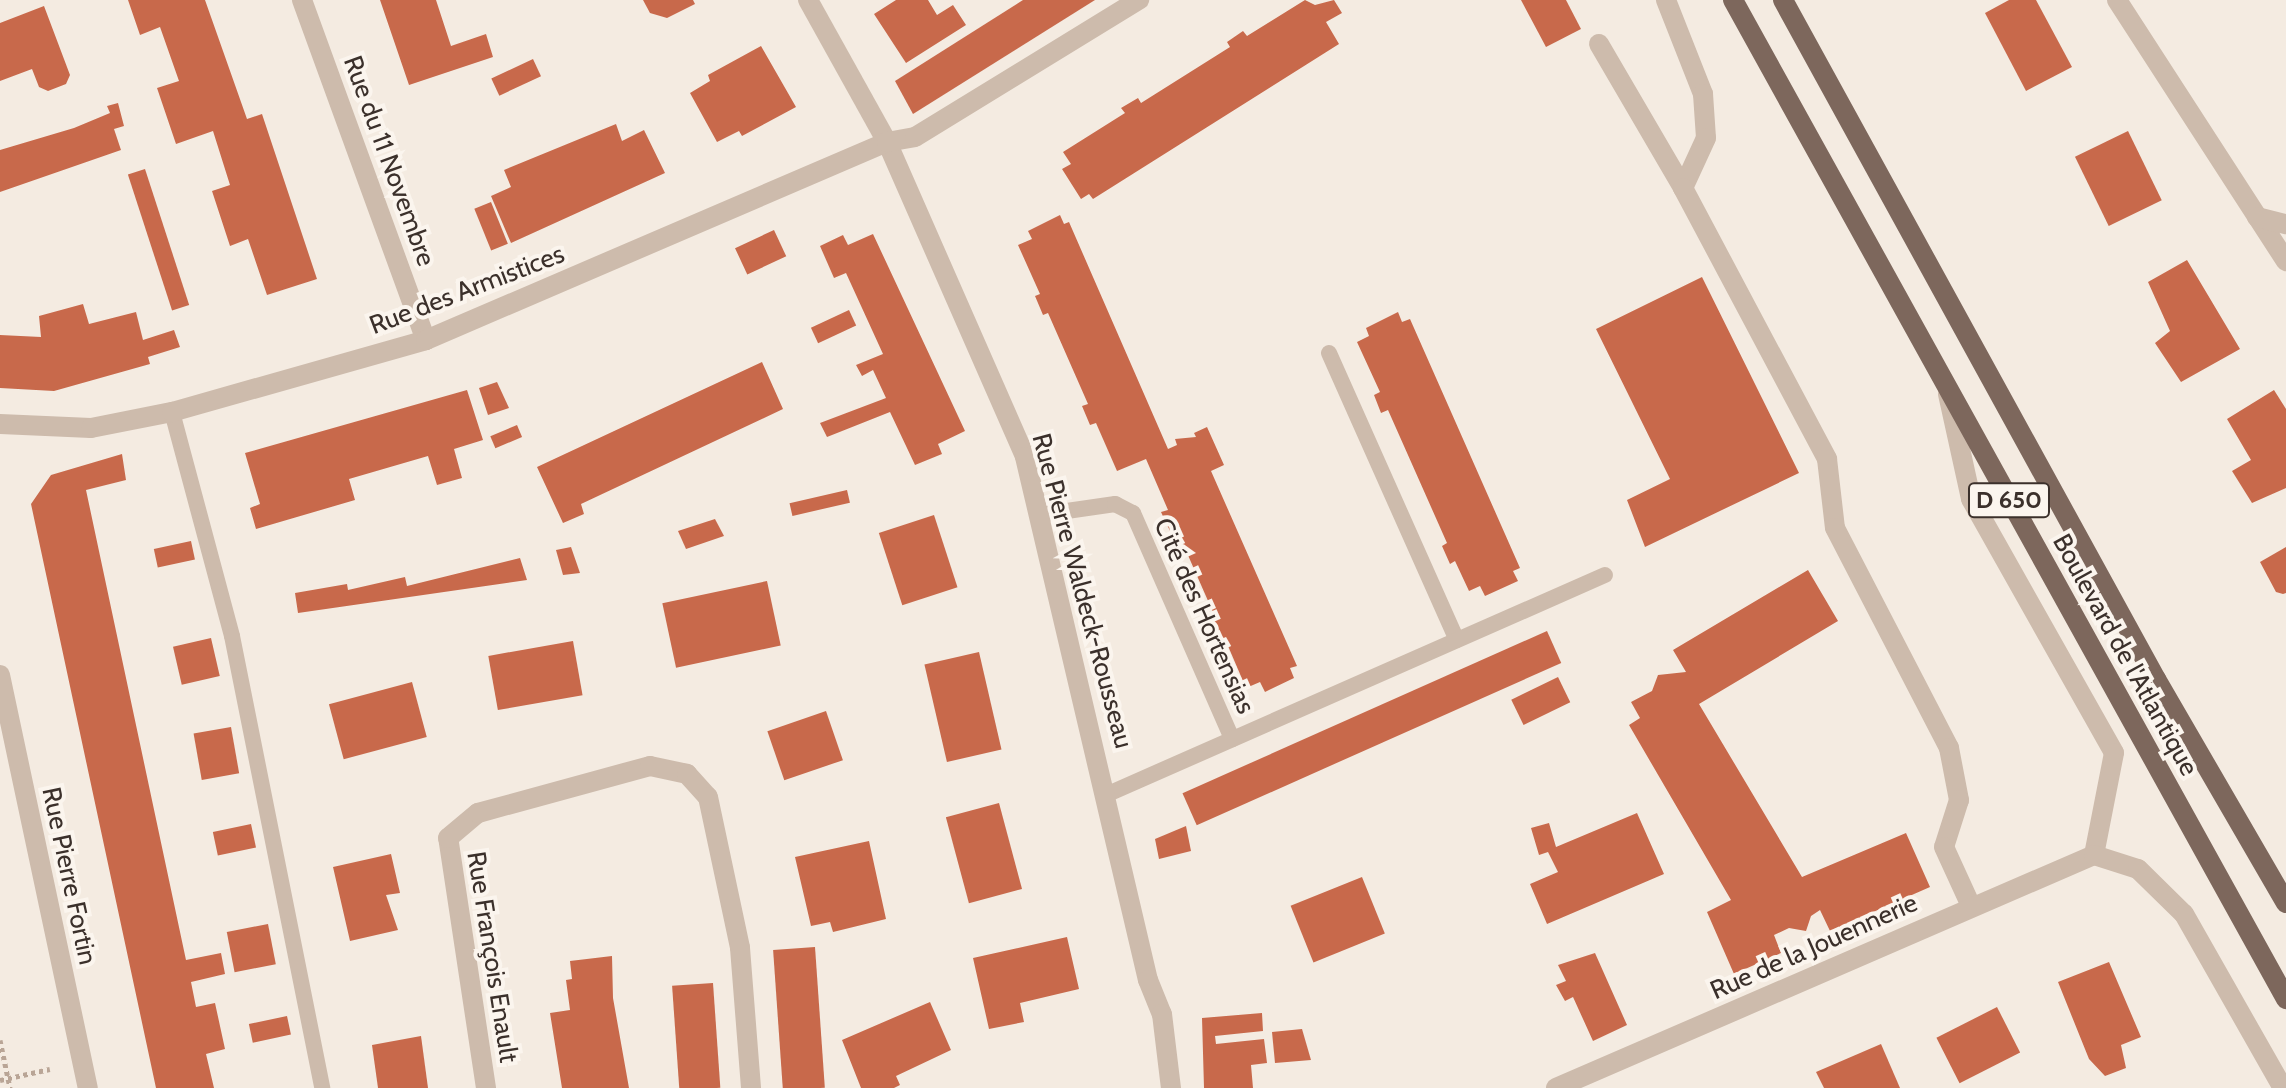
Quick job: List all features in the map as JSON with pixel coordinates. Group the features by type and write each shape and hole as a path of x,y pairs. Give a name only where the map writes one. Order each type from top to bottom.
{"main road":[{"name":"Boulevard de l'Atlantique","path":"1733,0 2286,999"},
{"name":"Boulevard de l'Atlantique","path":"1783,0 2156,679 2286,903"}],"street":[{"name":"Rue du 11 Novembre","path":"302,0 426,340"},
{"name":"Rue Pierre Waldeck-Rousseau","path":"808,0 887,142 1025,457 1108,794 1148,980 1162,1014 1171,1088"},
{"name":"Rue des Armistices","path":"0,424 91,428 172,412 426,340 887,142 915,137 1139,0"},
{"path":"1666,0 1703,94 1706,138 1683,188"},
{"path":"2117,0 2286,261"},
{"path":"1599,44 1683,188 1827,459 1835,528 1949,748 1959,800 1944,847 1971,906"},
{"path":"2257,217 2286,224"},
{"path":"1948,390 1971,499 2114,753 2094,855 2138,869 2184,914 2283,1088"},
{"name":"Rue Pierre Fortin","path":"0,675 88,1088"},
{"name":"Rue François Enault","path":"486,1088 448,838 478,813 650,766 687,774 708,797 740,948 751,1088"},
{"name":"Rue de la Jouennerie","path":"1565,1086 1971,906 2094,855"}],"lane":[{"path":"1329,353 1457,640"},
{"path":"172,412 232,636 322,1088"},
{"name":"Cité des Hortensias","path":"1039,515 1115,504 1133,513 1232,739"},
{"name":"Cité des Hortensias","path":"1108,794 1605,575"}],"path":[{"path":"0,1040 10,1088"},
{"path":"0,1080 82,1062"}],"building":[{"path":"128,0 205,0 247,119 262,114 317,279 267,295 248,239 230,246 212,191 230,185 213,131 176,144 157,88 179,81 160,27 140,35"},
{"path":"380,0 436,0 451,46 486,34 493,57 409,85"},
{"path":"643,0 693,0 695,4 667,18 650,13"},
{"path":"896,0 928,0 937,15 953,5 966,25 906,63 874,14"},
{"path":"1023,0 1095,0 913,114 895,81"},
{"path":"1305,0 1315,5 1334,0 1342,13 1326,22 1339,44 1093,199 1089,194 1081,199 1062,169 1071,164 1063,152 1125,113 1121,108 1138,98 1141,103 1230,47 1227,42 1243,31 1247,36"},
{"path":"1521,0 1566,0 1581,29 1546,47"},
{"path":"2009,0 2036,0 2072,67 2026,91 1985,13"},
{"path":"44,6 70,75 66,84 48,91 39,87 32,69 0,81 0,23"},
{"path":"761,46 796,107 742,136 739,131 717,142 690,93 710,81 708,75"},
{"path":"533,59 541,76 499,96 491,78"},
{"path":"118,103 124,126 114,129 121,150 0,192 0,150 74,128 110,113 107,106"},
{"path":"616,124 622,141 644,130 665,173 511,243 491,196 511,187 504,170"},
{"path":"2128,131 2162,200 2109,226 2075,157"},
{"path":"145,169 189,305 172,311 128,175"},
{"path":"491,202 508,244 491,250 474,209"},
{"path":"1060,215 1064,224 1069,222 1168,449 1177,445 1175,439 1196,437 1194,433 1207,427 1224,465 1211,471 1297,666 1290,668 1294,678 1265,692 1260,682 1246,688 1225,639 1219,642 1211,622 1216,619 1176,528 1170,531 1161,512 1168,510 1146,459 1117,471 1096,423 1090,425 1082,406 1088,404 1048,313 1043,315 1035,296 1040,294 1018,245 1032,239 1028,231"},
{"path":"774,230 786,256 747,274 735,248"},
{"path":"873,234 965,431 938,444 942,454 915,465 890,412 827,437 820,423 886,398 873,370 862,376 856,365 883,354 846,273 834,278 820,246 843,235 848,245"},
{"path":"2187,260 2240,349 2181,382 2155,343 2170,331 2148,282"},
{"path":"1702,277 1799,473 1645,547 1627,500 1670,479 1596,329"},
{"path":"83,304 89,324 136,312 143,340 174,330 180,347 148,357 150,364 54,391 0,388 0,335 41,337 39,316"},
{"path":"849,310 856,325 818,343 811,328"},
{"path":"1398,312 1402,322 1410,319 1520,568 1513,571 1518,581 1485,596 1480,586 1469,591 1455,561 1450,564 1442,546 1447,543 1388,410 1381,413 1374,395 1380,392 1357,342 1369,336 1366,328"},
{"path":"762,362 783,409 581,504 584,514 563,523 537,467"},
{"path":"497,382 509,408 488,415 479,388"},
{"path":"467,390 483,440 454,449 462,478 437,485 428,456 349,479 355,500 256,529 250,508 260,504 245,453"},
{"path":"2274,390 2286,409 2286,488 2252,503 2232,471 2251,460 2227,419"},
{"path":"517,425 522,437 495,448 490,436"},
{"path":"122,454 126,480 86,490 186,960 221,953 225,974 191,982 196,1007 215,1003 225,1049 206,1054 214,1088 156,1088 31,504 51,475"},
{"path":"847,490 850,503 792,516 790,503"},
{"path":"934,515 957,587 902,605 879,533"},
{"path":"715,519 724,536 686,549 678,531"},
{"path":"191,541 195,560 158,567 154,549"},
{"path":"571,547 580,573 563,575 556,550"},
{"path":"2286,547 2286,593 2283,594 2276,592 2260,562"},
{"path":"520,558 527,580 298,613 295,593 347,584 348,590 405,577 407,586"},
{"path":"1808,570 1838,621 1699,704 1802,877 1906,833 1930,887 1830,931 1820,910 1811,916 1806,931 1789,928 1774,935 1781,953 1734,974 1707,912 1731,900 1629,725 1640,718 1631,702 1652,691 1658,675 1686,672 1673,650"},
{"path":"767,581 781,646 676,668 662,603"},
{"path":"1547,631 1561,663 1197,825 1182,793"},
{"path":"211,638 220,676 182,685 173,647"},
{"path":"573,641 583,695 498,710 488,656"},
{"path":"979,652 1001,749 947,762 924,665"},
{"path":"1558,677 1570,702 1524,725 1511,700"},
{"path":"412,682 427,737 344,759 329,704"},
{"path":"826,711 843,760 784,780 767,731"},
{"path":"231,727 239,773 202,780 194,734"},
{"path":"999,803 1022,889 969,903 946,817"},
{"path":"1637,813 1664,874 1547,924 1530,884 1558,872 1548,852 1539,855 1531,828 1549,823 1556,847"},
{"path":"251,824 256,847 218,856 213,832"},
{"path":"1186,826 1191,851 1159,859 1155,839"},
{"path":"869,841 886,919 833,932 830,922 811,926 795,857"},
{"path":"391,854 400,893 386,895 398,930 350,941 333,867"},
{"path":"1362,877 1385,934 1313,962 1291,906"},
{"path":"268,924 276,964 235,972 227,932"},
{"path":"1067,937 1079,989 1020,1003 1024,1022 989,1029 973,958"},
{"path":"815,947 825,1088 783,1088 773,950"},
{"path":"1595,953 1627,1025 1593,1041 1573,997 1565,1001 1556,985 1566,981 1558,965"},
{"path":"612,956 613,998 629,1088 562,1088 550,1013 570,1010 566,980 572,979 570,961"},
{"path":"2109,962 2141,1037 2121,1045 2126,1068 2105,1076 2089,1059 2058,982"},
{"path":"713,983 720,1088 679,1088 672,986"},
{"path":"930,1002 951,1050 896,1076 900,1085 894,1088 861,1088 842,1040"},
{"path":"1997,1007 2020,1052 1960,1083 1936,1038"},
{"path":"1262,1013 1263,1031 1215,1036 1216,1044 1264,1039 1267,1063 1251,1065 1253,1088 1204,1088 1202,1018"},
{"path":"287,1016 291,1035 253,1043 249,1024"},
{"path":"1302,1029 1311,1060 1275,1063 1272,1032"},
{"path":"421,1036 428,1088 378,1088 372,1045"},
{"path":"1881,1044 1900,1088 1824,1088 1816,1072"}]}
